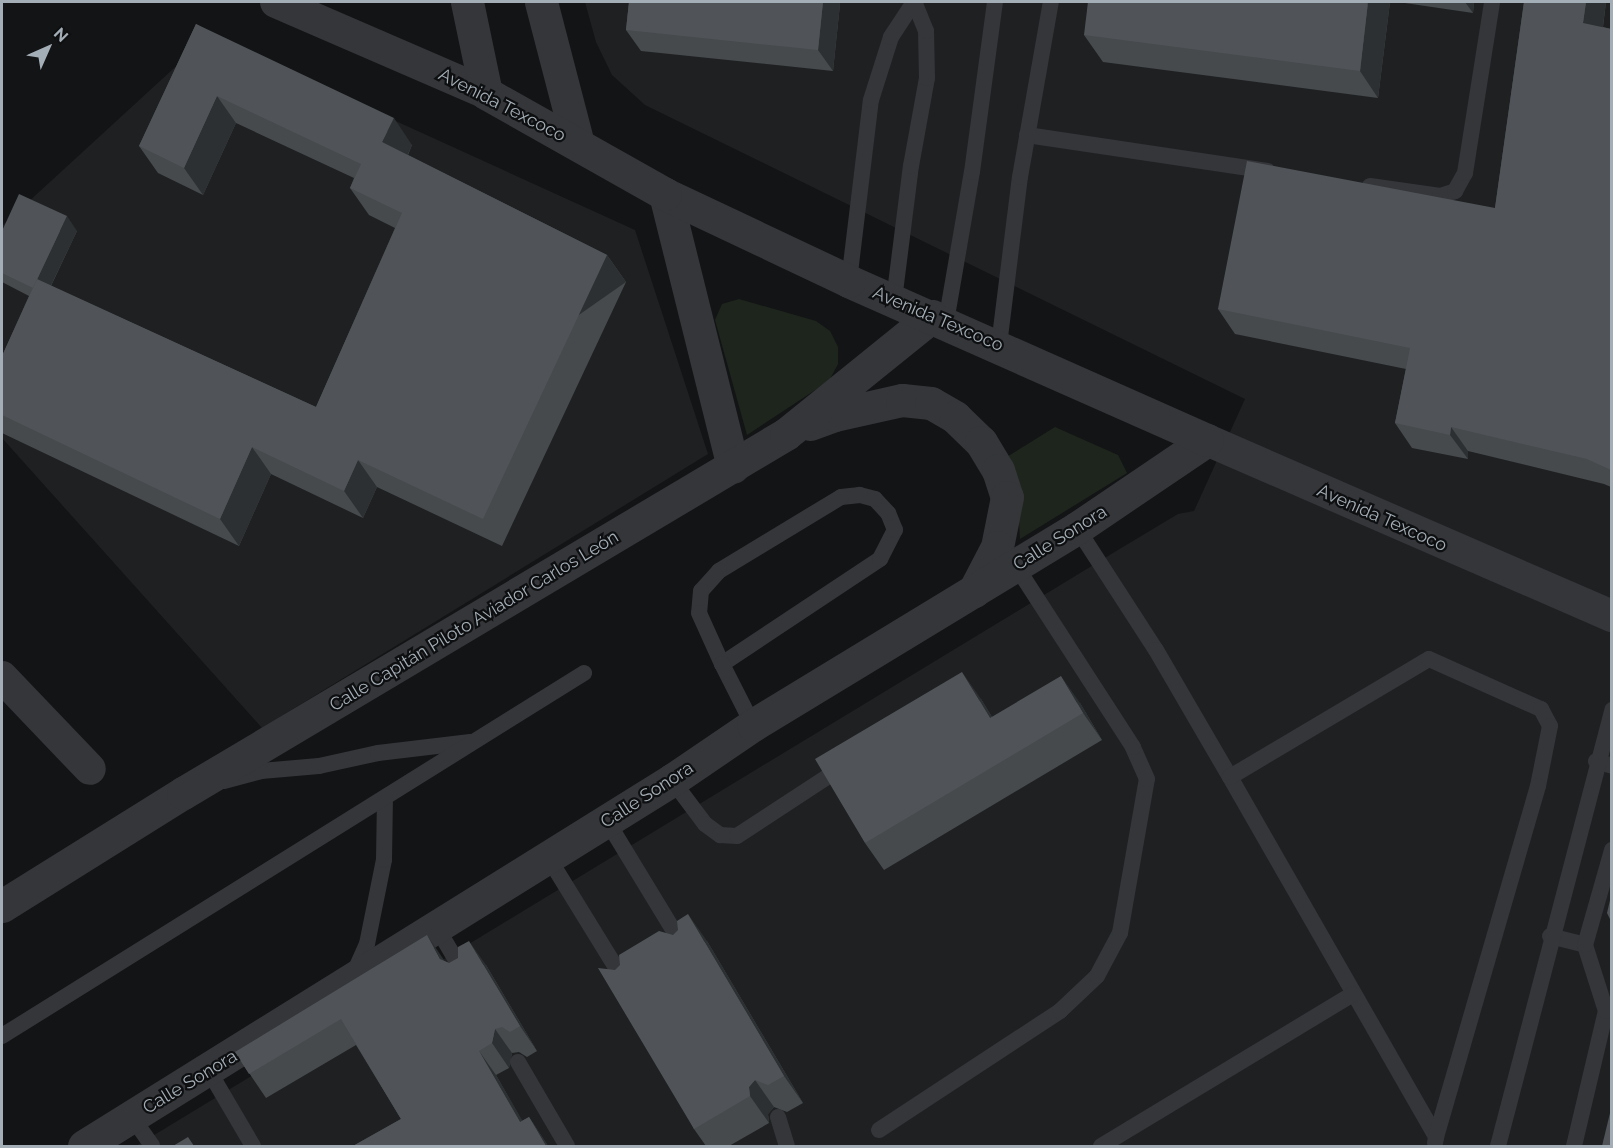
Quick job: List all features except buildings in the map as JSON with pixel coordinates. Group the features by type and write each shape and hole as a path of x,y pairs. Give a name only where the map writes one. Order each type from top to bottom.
{"street":[{"name":"Avenida Texcoco","path":"276,2 486,93 665,194 849,281 1611,616"},
{"path":"467,2 486,93"},
{"path":"540,2 578,144"},
{"path":"665,194 733,467"},
{"name":"Calle Capitán Piloto Aviador Carlos León","path":"2,906 183,793 786,434 939,319"},
{"path":"786,434 835,414 902,400 931,404 955,417 981,442 1007,497 998,547 973,592"},
{"name":"Calle Sonora","path":"84,1146 209,1071 436,926 607,821 753,725 1077,528 1207,440"},
{"path":"2,677 90,769"}],"lane":[{"path":"849,281 871,100 891,36 914,2"},
{"path":"894,300 911,166 927,78 926,31 914,2"},
{"path":"939,319 972,172 995,2"},
{"path":"999,345 1027,135 1051,2"},
{"path":"1357,184 1440,196 1455,191 1465,172 1492,2"},
{"path":"1027,135 1287,173"},
{"path":"722,664 880,559 895,530 888,513 875,499 860,495 841,497 707,581 699,613 722,664 753,725"},
{"path":"1077,528 1156,650 1435,1142"},
{"path":"879,1130 1060,1011 1097,976 1120,933 1147,778 1133,747 1016,566"},
{"path":"1230,777 1429,659 1541,709 1550,726 1538,786 1435,1142"},
{"path":"2,1036 584,673"},
{"path":"1498,1146 1550,936 1604,764 1611,710"},
{"path":"183,793 261,771 474,742"},
{"path":"672,780 705,824 720,835 736,836 863,754"},
{"path":"351,980 367,944 384,860 385,799"},
{"path":"607,821 687,953"},
{"path":"1574,1146 1606,1011 1585,945 1611,850"},
{"path":"548,857 629,988"},
{"path":"436,926 466,977"},
{"path":"1550,936 1585,945"},
{"path":"1101,1146 1353,994"},
{"path":"518,1062 567,1146"},
{"path":"209,1071 253,1146"},
{"path":"132,1117 152,1146"},
{"path":"778,1117 787,1146"}],"shaded area":[{"path":"585,2 1611,2 1611,1146 136,1146 1118,550 1178,514 1194,511 1245,399 645,105 612,75 596,42"},
{"path":"209,36 635,230 708,454 262,728 2,438 2,226"},
{"path":"739,299 816,321 830,331 838,347 838,364 829,381 747,435 715,320 722,304"},
{"path":"1055,427 1118,455 1127,473 1020,539 1018,503 1005,458"}]}
